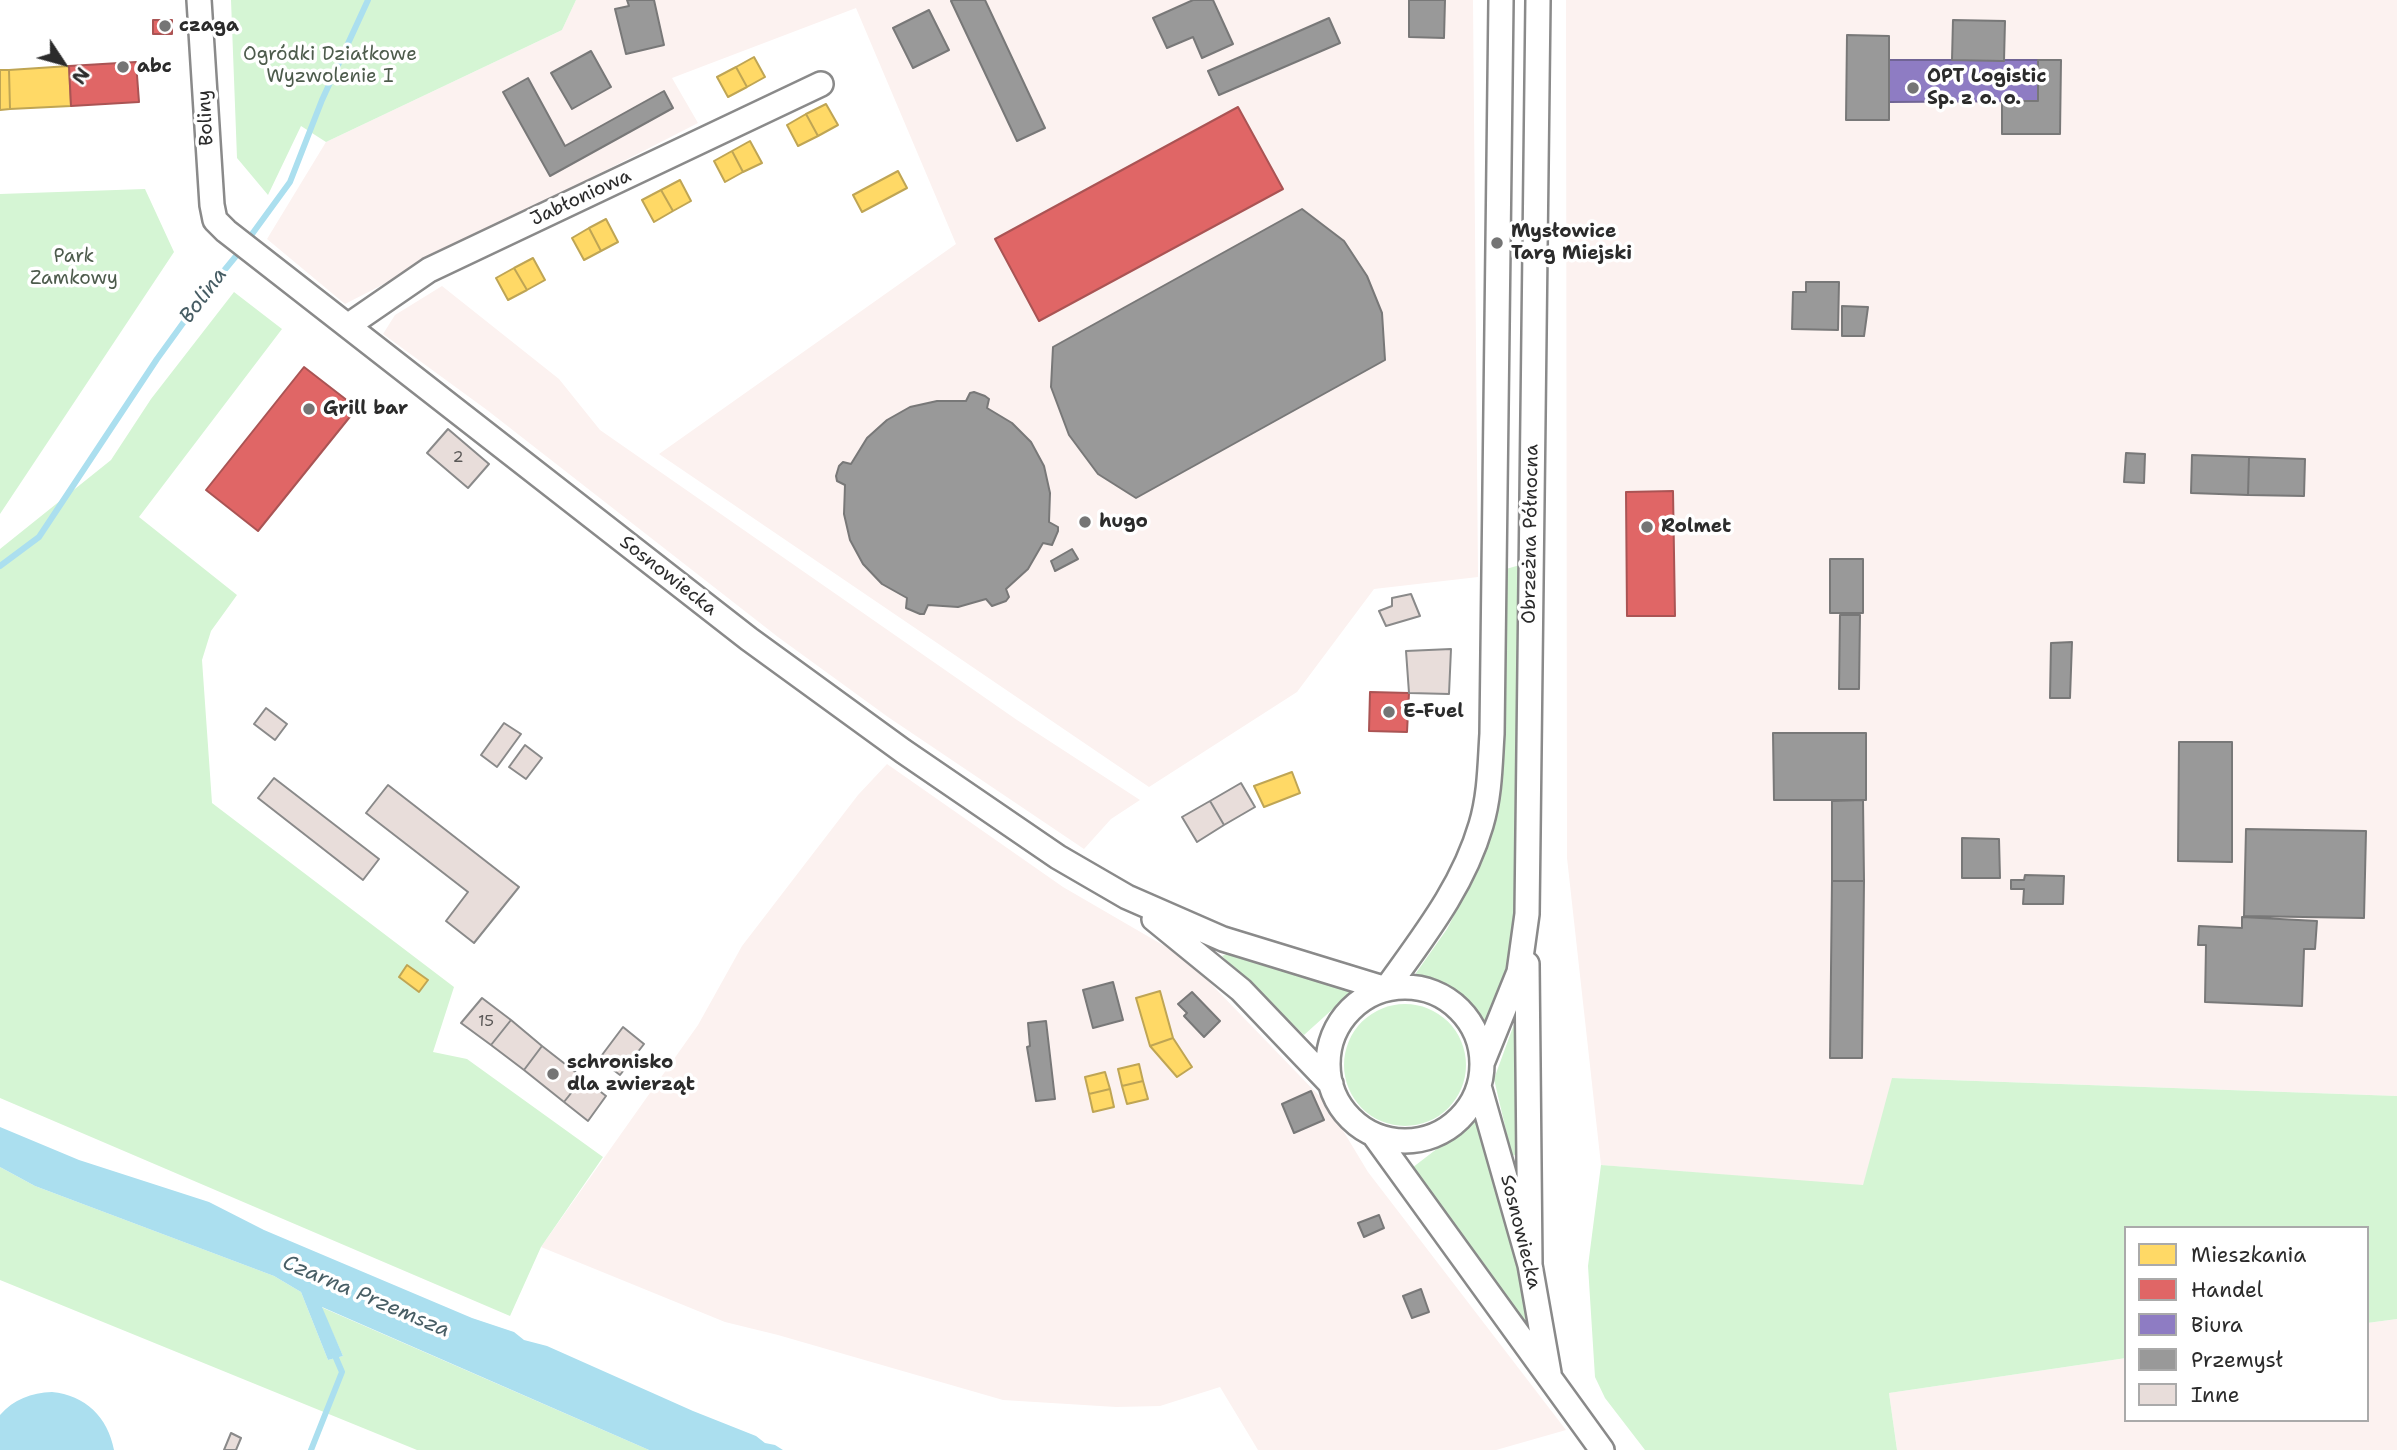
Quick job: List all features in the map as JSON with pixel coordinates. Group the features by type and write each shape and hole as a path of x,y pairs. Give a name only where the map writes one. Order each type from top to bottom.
{"street":[{"name":"Boliny","path":"199,0 212,205 215,220 226,231"},
{"name":"Obrzeżna Północna","path":"1386,989 1459,880 1481,825 1488,794 1492,734 1501,0"},
{"name":"Obrzeżna Północna","path":"1483,1061 1519,972 1527,914 1538,0"},
{"name":"Jabłoniowa","path":"349,325 429,270 821,84"},
{"name":"Sosnowiecka","path":"226,231 749,639 903,751 1047,850 1127,897 1223,939 1386,989"},
{"path":"1495,391 1533,391"},
{"name":"Sosnowiecka","path":"1127,897 1241,990 1331,1084"},
{"path":"1527,914 1531,1265"},
{"name":"Sosnowiecka","path":"1412,987 1436,993 1458,1007 1474,1027 1483,1061 1479,1086 1470,1106 1456,1123 1438,1134 1417,1141 1395,1141 1374,1135 1351,1120 1338,1104 1328,1064 1331,1044 1339,1025 1351,1009 1367,997 1386,989 1412,987"},
{"name":"Sosnowiecka","path":"1479,1086 1531,1265 1550,1380"},
{"name":"Sosnowiecka","path":"1374,1135 1602,1450"}],"shaded area":[{"path":"576,0 1473,0 1478,577 1374,589 1297,692 1149,787 659,454 956,244 856,8 672,78 698,123 345,304 267,239 326,142 562,30"},
{"path":"1566,0 2397,0 2397,1096 1893,1078 1863,1186 1601,1165 1567,858"},
{"path":"442,286 559,379 600,430 1017,720 1140,800 1111,819 1084,849 888,717 778,637 487,410 383,334 395,315"},
{"path":"887,764 1063,887 1187,959 1327,1104 1368,1172 1566,1430 1496,1450 1258,1450 1220,1387 1160,1406 1116,1407 1003,1400 725,1322 541,1247 698,1025 742,946 858,795"},
{"path":"2397,1319 2397,1450 1897,1450 1889,1393 2124,1358 2124,1422 2369,1422 2369,1323"}],"green space":[{"name":"Ogródki Działkowe Wyzwolenie I","path":"231,0 576,0 562,30 326,142 301,126 268,195 237,158"},
{"name":"Park Zamkowy","path":"145,189 174,252 0,514 0,194"},
{"path":"234,292 282,329 139,517 237,595 211,631 202,660 212,803 454,987 433,1052 467,1059 603,1157 541,1247 510,1316 0,1098 0,549 111,460 151,399"},
{"path":"1520,565 1514,934 1503,982 1486,1025 1456,993 1417,976 1416,973 1447,929 1473,879 1492,828 1501,790 1506,569"},
{"path":"1227,954 1355,989 1304,1035 1222,956"},
{"path":"1405,1004 1428,1009 1448,1022 1461,1042 1466,1065 1461,1088 1448,1108 1428,1121 1405,1126 1382,1121 1362,1108 1349,1088 1344,1065 1349,1042 1362,1022 1382,1009"},
{"path":"1517,1016 1520,1153 1512,1156 1494,1079"},
{"path":"1892,1078 2397,1096 2397,1319 2369,1323 2369,1226 2124,1226 2124,1358 1889,1393 1897,1450 1645,1450 1605,1398 1595,1377 1588,1266 1601,1165 1863,1185"},
{"path":"1481,1115 1533,1328 1529,1331 1408,1171"},
{"path":"0,1167 35,1186 274,1276 301,1292 328,1360 343,1356 321,1307 649,1450 417,1450 0,1280"}],"water":[{"name":"Czarna Przemsza","path":"0,1127 79,1160 209,1202 264,1230 472,1318 514,1332 524,1340 547,1346 783,1450 649,1450 322,1307 343,1356 328,1360 301,1292 274,1276 35,1186 0,1167"},
{"path":"52,1392 75,1398 93,1410 106,1427 114,1450 0,1450 0,1415 23,1398"}],"building: Mieszkania":[{"path":"754,57 765,77 747,87 736,67"},
{"path":"69,66 71,106 10,109 9,70"},
{"path":"736,67 747,87 728,97 717,77"},
{"path":"0,70 9,70 10,109 0,110"},
{"path":"826,104 838,125 818,136 806,114"},
{"path":"806,114 818,136 798,146 787,125"},
{"path":"750,141 762,163 743,172 732,151"},
{"path":"732,151 743,172 725,182 714,161"},
{"path":"898,171 907,188 862,212 853,195"},
{"path":"680,180 691,201 673,211 661,190"},
{"path":"661,190 673,211 654,222 642,200"},
{"path":"606,219 618,242 601,251 589,228"},
{"path":"589,228 601,251 584,260 572,238"},
{"path":"533,258 545,280 527,290 514,268"},
{"path":"514,268 527,290 508,300 496,278"},
{"path":"1292,772 1300,793 1264,807 1254,786"},
{"path":"407,965 428,980 419,992 399,977"},
{"path":"1160,991 1173,1038 1150,1046 1136,998"},
{"path":"1173,1038 1192,1067 1177,1077 1150,1046"},
{"path":"1139,1064 1143,1081 1122,1086 1118,1069"},
{"path":"1105,1072 1110,1089 1089,1094 1085,1077"},
{"path":"1143,1081 1148,1099 1127,1104 1122,1086"},
{"path":"1110,1089 1114,1107 1093,1112 1089,1094"}],"building: Handel":[{"path":"153,20 172,20 172,34 153,34"},
{"path":"136,62 139,102 71,106 69,66"},
{"path":"1238,107 1283,189 1039,321 995,239"},
{"path":"304,367 357,408 258,531 206,490"},
{"path":"1673,491 1675,616 1627,616 1626,492"},
{"name":"E-Fuel","path":"1370,692 1409,693 1407,732 1369,731"}],"building: Biura":[{"path":"1889,60 2038,60 2038,101 1889,102"}],"building: Przemysł":[{"path":"627,0 654,0 664,45 626,54 615,9 629,6"},
{"path":"985,0 1045,128 1017,141 951,1"},
{"path":"1193,0 1213,0 1233,44 1202,58 1193,37 1167,48 1153,18"},
{"path":"1409,0 1445,0 1444,38 1409,37"},
{"path":"929,10 949,50 913,68 893,28"},
{"path":"1329,18 1340,43 1219,95 1208,71"},
{"path":"1953,20 2005,21 2004,61 1952,60"},
{"path":"1847,35 1889,36 1889,120 1846,120"},
{"path":"591,51 611,87 572,109 551,73"},
{"path":"2038,60 2061,60 2060,134 2002,134 2002,101 2038,101"},
{"path":"528,78 565,146 664,91 673,108 550,176 503,92"},
{"path":"1302,209 1344,241 1367,276 1382,313 1385,360 1136,498 1098,474 1069,435 1051,387 1053,347"},
{"path":"1806,282 1839,282 1838,330 1792,329 1793,292 1806,292"},
{"path":"1842,306 1868,307 1864,336 1842,336"},
{"path":"974,392 989,399 987,408 1012,423 1031,442 1044,466 1050,493 1049,522 1058,527 1058,531 1052,545 1043,543 1028,569 1006,589 1009,597 1006,601 992,606 986,599 958,607 928,605 924,614 920,614 906,608 907,598 882,584 863,564 850,540 844,514 845,485 837,481 836,476 839,466 843,462 851,464 867,438 887,420 910,407 937,401 966,401 970,393"},
{"path":"2126,453 2145,454 2144,483 2124,482"},
{"path":"2192,455 2249,457 2248,495 2191,493"},
{"path":"2249,457 2305,459 2304,496 2248,495"},
{"path":"1072,549 1078,559 1055,571 1051,561"},
{"path":"1830,559 1863,559 1863,613 1830,613"},
{"path":"1840,615 1860,615 1859,689 1839,689"},
{"path":"2072,642 2070,698 2050,698 2051,643"},
{"path":"1773,733 1866,733 1866,800 1774,800"},
{"path":"2179,742 2232,742 2232,862 2178,861"},
{"path":"1863,800 1864,881 1832,881 1832,801"},
{"path":"2246,829 2366,831 2364,918 2244,916"},
{"path":"1962,838 1999,839 2000,878 1962,878"},
{"path":"2025,875 2064,876 2063,904 2023,904 2024,889 2011,889 2011,880 2024,880"},
{"path":"1832,881 1864,881 1862,1058 1830,1058"},
{"path":"2242,917 2317,921 2315,949 2304,949 2302,1006 2205,1002 2206,945 2198,945 2199,926 2242,928"},
{"path":"1113,982 1123,1020 1093,1028 1083,990"},
{"path":"1192,992 1220,1021 1204,1037 1184,1016 1187,1013 1178,1004"},
{"path":"1046,1021 1055,1099 1036,1101 1027,1047 1030,1046 1028,1023"},
{"path":"1311,1091 1324,1120 1294,1133 1282,1104"},
{"path":"1379,1215 1384,1228 1364,1237 1358,1223"},
{"path":"1421,1289 1429,1312 1412,1318 1403,1296"}],"building: Inne":[{"path":"448,429 489,464 468,488 427,453"},
{"path":"1411,594 1420,616 1386,626 1379,611 1392,606 1392,598"},
{"path":"1451,649 1449,694 1409,693 1406,651"},
{"path":"266,708 287,724 275,740 254,724"},
{"path":"504,723 521,734 497,767 481,755"},
{"path":"525,745 542,758 526,779 509,767"},
{"path":"274,778 379,859 363,880 258,798"},
{"path":"1241,783 1255,807 1224,825 1210,801"},
{"path":"388,785 519,887 474,943 446,921 468,892 366,813"},
{"path":"1210,801 1224,825 1197,842 1182,817"},
{"path":"482,998 511,1020 491,1045 461,1023"},
{"path":"511,1020 542,1046 524,1070 491,1045"},
{"path":"623,1027 644,1044 620,1075 599,1059"},
{"name":"schronisko dla zwierząt","path":"542,1046 583,1078 564,1102 524,1070"},
{"path":"583,1078 606,1096 588,1121 564,1102"},
{"path":"231,1433 241,1438 236,1450 224,1450"}],"waterway":[{"name":"Bolina","path":"247,241 290,182 322,100 368,0"},
{"name":"Bolina","path":"0,566 39,537 157,359 199,301 241,250"},
{"path":"311,1450 342,1372 333,1351"}],"place":[{"name":"czaga","path":"165,26"},
{"name":"abc","path":"123,67"},
{"name":"OPT Logistic Sp. z o. o.","path":"1913,88"},
{"name":"Mysłowice Targ Miejski","path":"1497,243"},
{"name":"Grill bar","path":"309,409"},
{"name":"hugo","path":"1085,522"},
{"name":"Rolmet","path":"1647,527"},
{"name":"E-Fuel","path":"1389,712"},
{"name":"schronisko dla zwierząt","path":"553,1074"}]}
